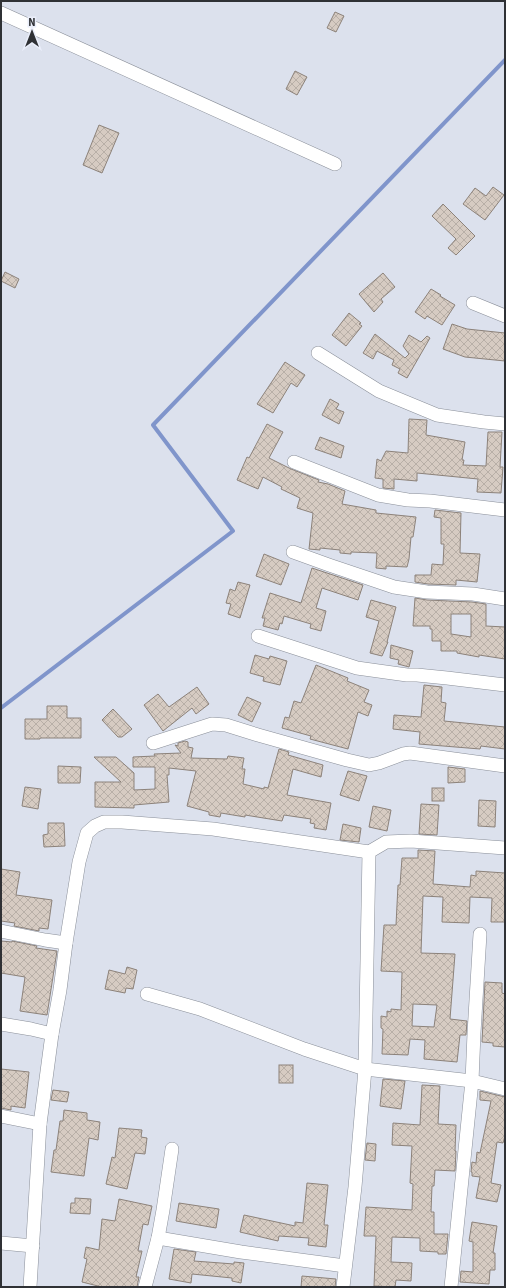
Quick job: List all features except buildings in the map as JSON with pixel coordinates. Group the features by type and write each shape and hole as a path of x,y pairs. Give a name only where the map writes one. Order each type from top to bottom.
{"street":[{"path":"1,13 335,164"},
{"path":"473,303 505,316"},
{"path":"318,353 379,391 437,415 505,424"},
{"path":"294,462 378,495 408,500 430,501 505,510"},
{"path":"293,552 394,587 427,592 473,594 505,599"},
{"path":"258,636 357,668 407,675 505,685"},
{"path":"153,743 212,724 226,725 325,754 369,765 410,753 505,766"},
{"path":"30,1287 40,1124 52,1034 79,862 87,833 95,826 104,822 122,822 213,829 369,852 386,842 411,841 505,848"},
{"path":"343,1287 355,1187 365,1069 369,852"},
{"path":"1,931 66,943"},
{"path":"450,1287 472,1081 480,934"},
{"path":"147,994 200,1009 304,1049 365,1069 472,1081 505,1088"},
{"path":"1,1024 52,1034"},
{"path":"1,1116 40,1124"},
{"path":"145,1287 158,1238 172,1149"},
{"path":"158,1238 241,1252 345,1266"},
{"path":"1,1243 33,1246"}],"waterway":[{"path":"1,708 233,531 153,425 505,60"}]}
